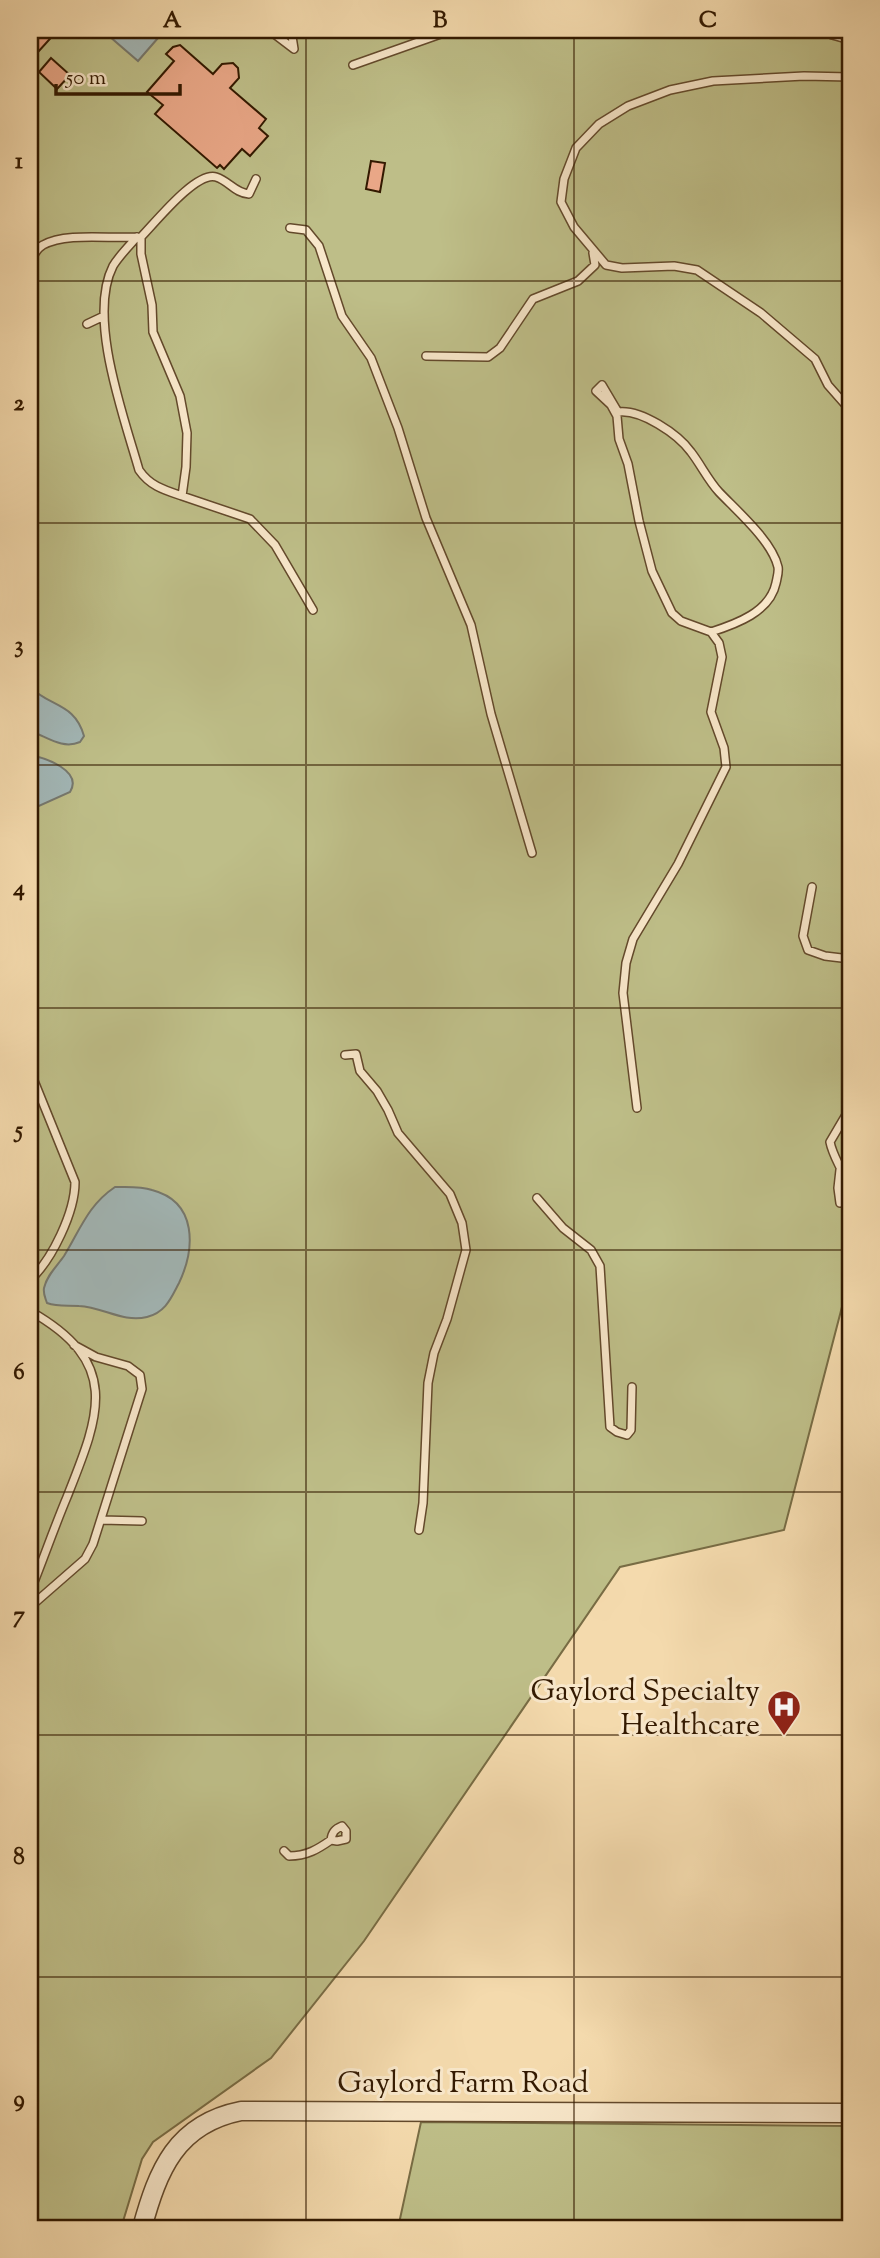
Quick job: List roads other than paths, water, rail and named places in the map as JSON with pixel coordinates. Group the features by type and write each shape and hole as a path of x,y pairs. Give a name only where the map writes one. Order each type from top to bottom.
{"street":[{"name":"Gaylord Farm Road","path":"142,2228 161,2171 177,2146 198,2126 220,2115 241,2110 850,2113"}],"lane":[{"path":"269,30 294,49 291,30"},
{"path":"353,65 452,30"},
{"path":"822,30 850,40"},
{"path":"606,265 574,227 561,202 564,180 576,148 599,124 628,106 670,90 713,81 804,76 850,77"},
{"path":"182,496 187,433 180,396 153,332 152,306 141,254 141,237 191,185 205,177 215,177 241,194 250,194 256,179"},
{"path":"290,228 306,230 319,246 342,316 371,358 398,428 426,518 471,625 491,714 532,853"},
{"path":"30,262 41,246 54,241 86,236 98,239 137,237 114,265 106,286 104,316 108,349 139,470 145,480 160,489 250,519 275,545 313,610"},
{"path":"589,273 595,265 592,249"},
{"path":"426,356 488,356 500,348 533,299 563,289 606,265 622,268 674,266 697,271 761,313 794,339 814,359 828,385 850,410"},
{"path":"87,324 104,316"},
{"path":"637,1108 623,993 626,963 634,939 678,864 726,767 724,748 711,712 722,657 719,643 711,632 681,621 672,613 652,571 628,464 619,439 617,416 611,405 596,391 602,385 618,412 626,411 649,418 690,449 714,486 769,547 779,569 774,592 760,609 738,623 711,632"},
{"path":"812,887 803,936 808,950 825,956 850,959"},
{"path":"345,1055 356,1054 360,1072 377,1091 398,1133 450,1194 462,1223 466,1250 447,1319 434,1353 428,1383 423,1503 419,1530"},
{"path":"30,1071 75,1182 75,1198 63,1226 42,1269 30,1280"},
{"path":"850,1080 850,1091"},
{"path":"840,1170 830,1142 850,1108"},
{"path":"537,1198 563,1228 591,1250 600,1266 610,1427 626,1435 631,1430 632,1387"},
{"path":"30,1311 56,1326 74,1345 87,1362 97,1393 95,1417 84,1453 30,1592"},
{"path":"30,1607 85,1559 93,1544 142,1389 140,1375 128,1366 96,1357 74,1345"},
{"path":"101,1520 142,1521"},
{"path":"284,1852 289,1856 300,1856 315,1851 331,1840"}],"place":[{"name":"Gaylord Specialty Healthcare","path":"784,1737"}]}
